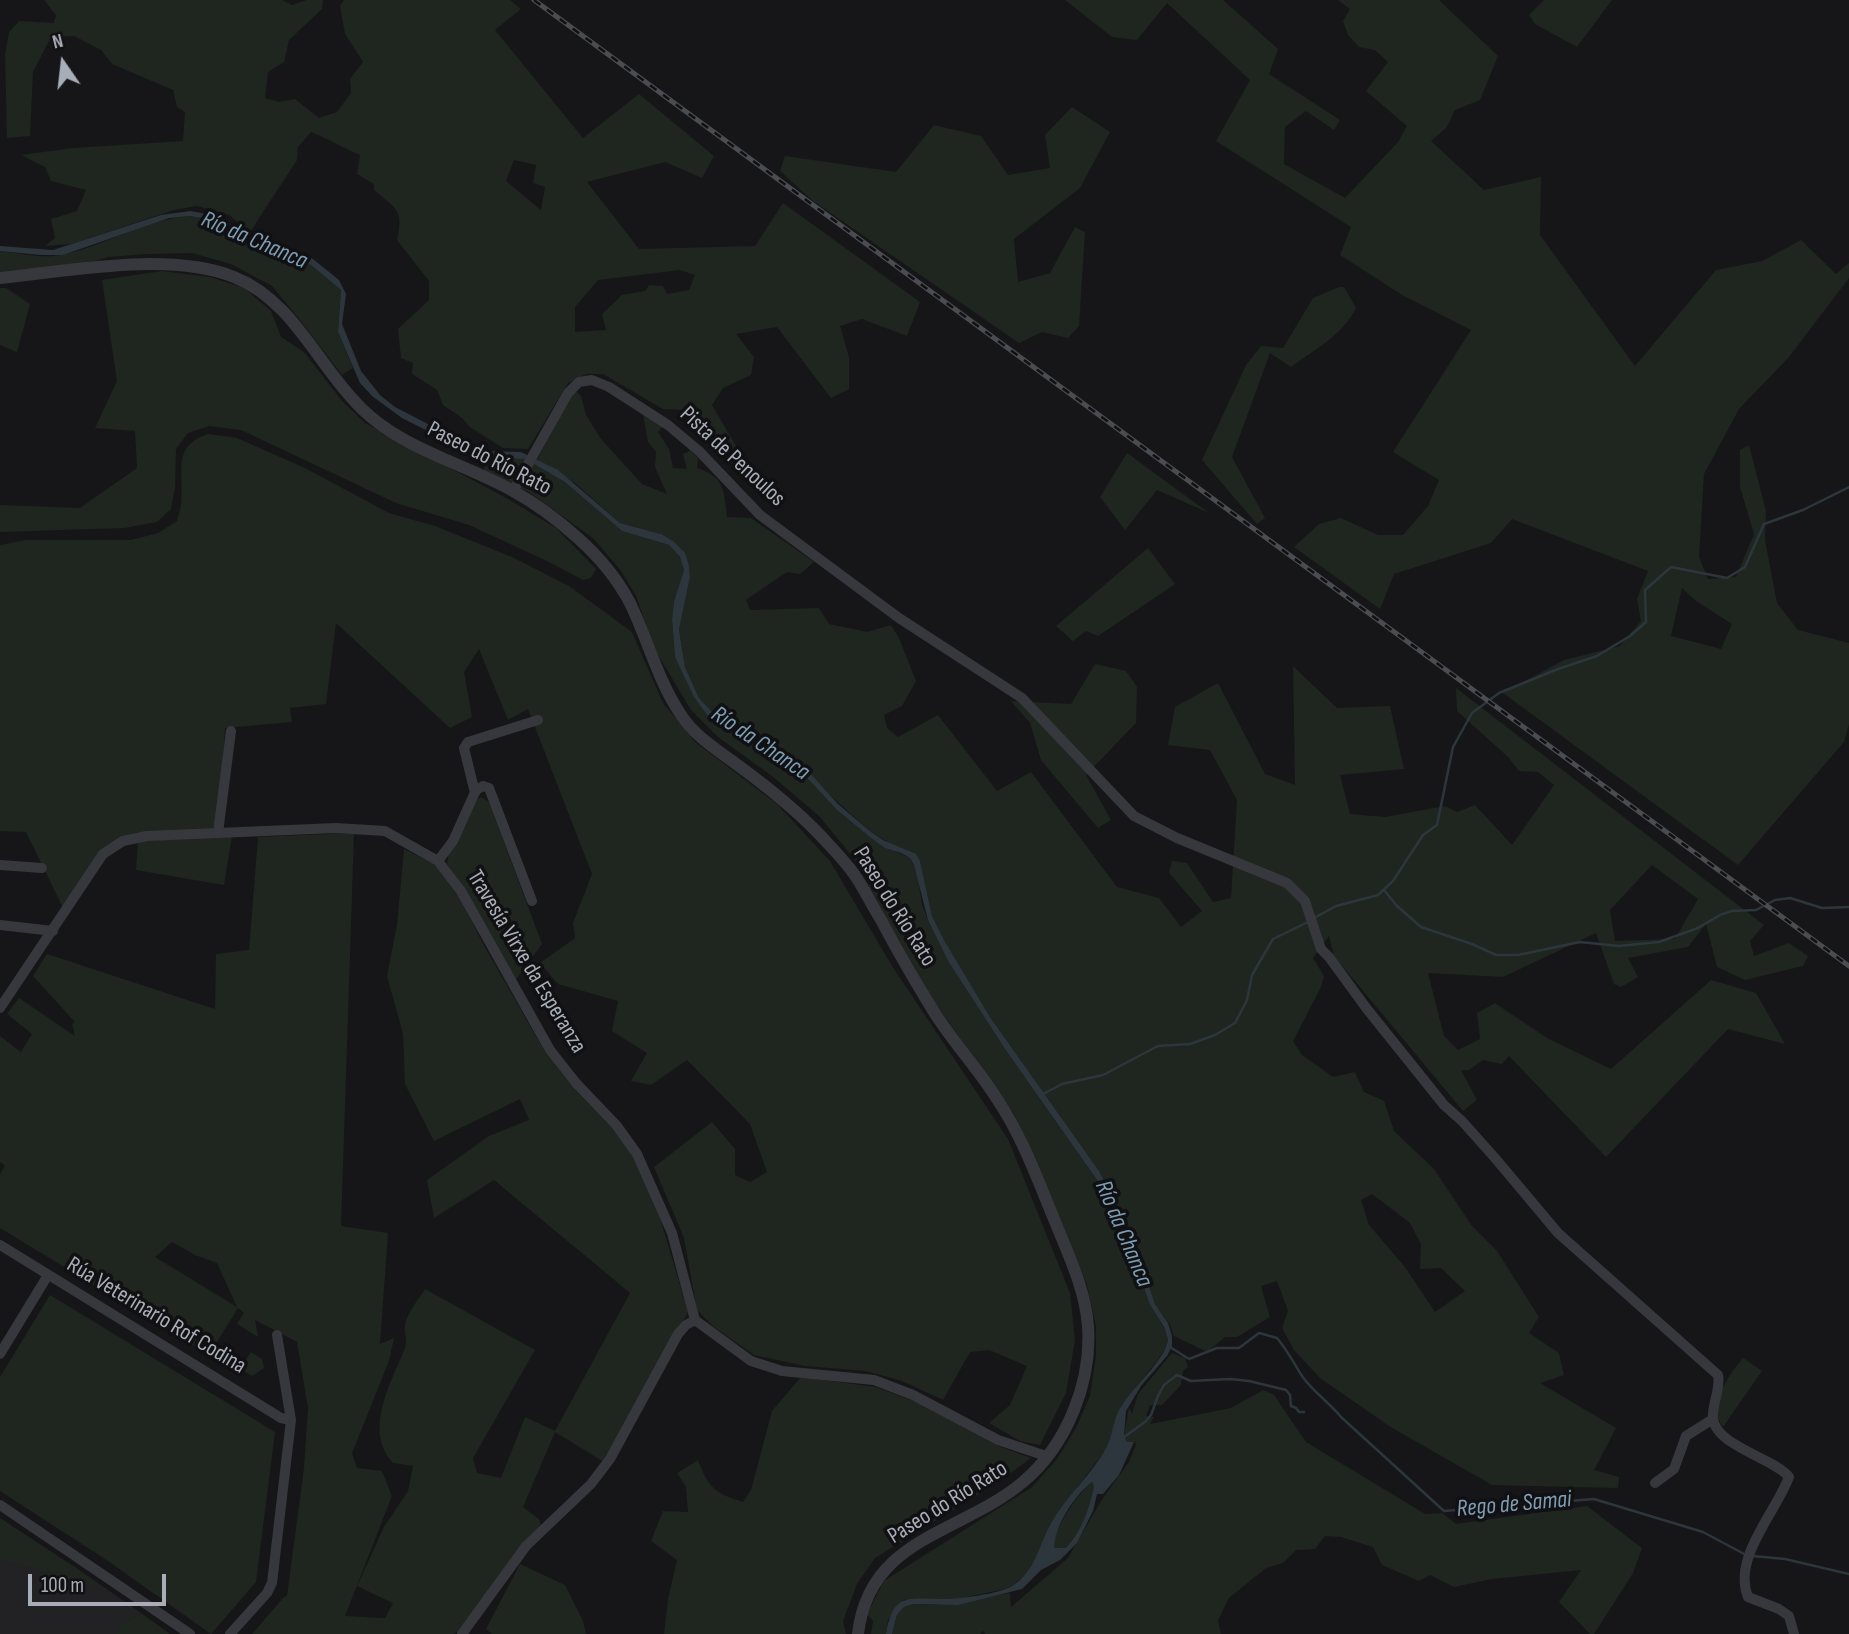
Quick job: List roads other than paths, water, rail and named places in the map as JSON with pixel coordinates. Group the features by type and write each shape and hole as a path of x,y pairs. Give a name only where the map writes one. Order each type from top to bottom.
{"street":[{"name":"Paseo do Río Rato","path":"0,278 125,266 179,264 210,269 237,278 279,306 358,405 378,423 398,436 516,486 585,544 606,568 628,601 679,713 695,733 788,804 856,877 933,1012 997,1098 1023,1142 1082,1288 1088,1327 1087,1362 1080,1397 1062,1433 1026,1480 897,1557 877,1578 865,1602 858,1634"},
{"name":"Pista de Penoulos","path":"516,486 568,393 579,382 592,380 610,387 668,425 699,451 760,515 899,618 1022,698 1133,816 1177,838 1287,883 1305,901 1321,949 1444,1105 1495,1158 1558,1233 1718,1375 1720,1383 1713,1419"},
{"path":"475,793 464,748 468,742 538,720"},
{"path":"218,833 231,731"},
{"path":"438,861 453,841 475,793 483,786 489,788 532,901"},
{"name":"Travesía Virxe da Esperanza","path":"0,1008 103,854 123,841 146,836 337,828 385,831 438,861 461,891 550,1050 576,1083 617,1126 637,1154 672,1233 695,1320"},
{"path":"0,865 42,868"},
{"path":"0,925 53,931"},
{"name":"Rúa Veterinario Rof Codina","path":"0,1245 281,1418 291,1420"},
{"path":"0,1354 48,1275"},
{"path":"462,1634 526,1546 591,1483 610,1459 678,1334 695,1320 751,1361 782,1371 874,1380 913,1395 998,1440 1046,1457"},
{"path":"230,1634 267,1593 272,1583 291,1420 278,1335"},
{"path":"1655,1483 1674,1469 1686,1436 1713,1419 1717,1429 1732,1442 1785,1471 1789,1478 1783,1495 1762,1525 1746,1568 1744,1584 1748,1597 1779,1609 1789,1616 1794,1634"},
{"path":"0,1505 190,1634"}],"water":[{"name":"Río da Chanca","path":"190,211 207,214 226,221 256,243 313,259 339,280 346,294 342,324 361,371 380,395 395,407 480,451 521,452 558,470 620,523 661,534 673,541 685,553 689,566 690,577 679,630 685,667 699,698 715,715 808,771 838,804 871,832 916,854 920,861 932,916 944,940 990,1017 1099,1171 1131,1233 1155,1304 1168,1323 1172,1336 1172,1346 1167,1356 1141,1386 1126,1411 1124,1436 1127,1442 1134,1442 1119,1475 1103,1494 1097,1494 1093,1511 1077,1543 1060,1560 1041,1570 1022,1589 958,1605 913,1604 904,1607 897,1615 892,1634 886,1634 893,1610 904,1600 979,1596 1006,1589 1020,1580 1036,1558 1057,1513 1105,1450 1122,1405 1155,1365 1168,1340 1164,1327 1150,1305 1127,1239 1097,1180 1005,1049 948,961 928,920 910,858 885,848 837,810 809,780 708,716 694,697 675,657 672,619 674,601 684,570 680,557 669,545 622,531 565,482 525,459 477,456 402,418 372,396 360,383 338,332 341,290 311,265 253,247 207,219 190,216 169,218 63,255 0,251 0,246 53,250 161,215","holes":["1092,1482 1094,1486 1081,1527 1066,1548 1054,1548 1058,1530 1072,1503"]}],"waterway":[{"path":"1314,918 1336,906 1378,895 1393,881 1423,835 1437,825 1453,747 1472,713 1499,693 1597,656 1630,636 1646,622 1645,590 1671,567 1727,578 1745,567 1764,524 1803,510 1849,487"},
{"path":"1384,890 1397,906 1421,927 1496,955 1518,955 1580,942 1619,946 1659,942 1698,928 1720,915 1732,911 1756,910 1775,900 1790,898 1822,908 1849,907"},
{"path":"1043,1094 1062,1084 1103,1075 1158,1046 1190,1044 1215,1035 1235,1023 1247,1000 1252,975 1273,939 1308,922"},
{"name":"Rego de Samai","path":"1170,1347 1189,1359 1217,1348 1239,1348 1259,1333 1277,1338 1311,1387 1444,1511 1594,1499 1703,1532 1746,1555"},
{"path":"1123,1438 1146,1421 1164,1385 1177,1375 1191,1381 1230,1379 1286,1390 1290,1395 1291,1406 1304,1412"},
{"name":"Rego de Samai","path":"1753,1556 1785,1559 1849,1574"}],"railway":[{"path":"534,0 1849,966"}]}
